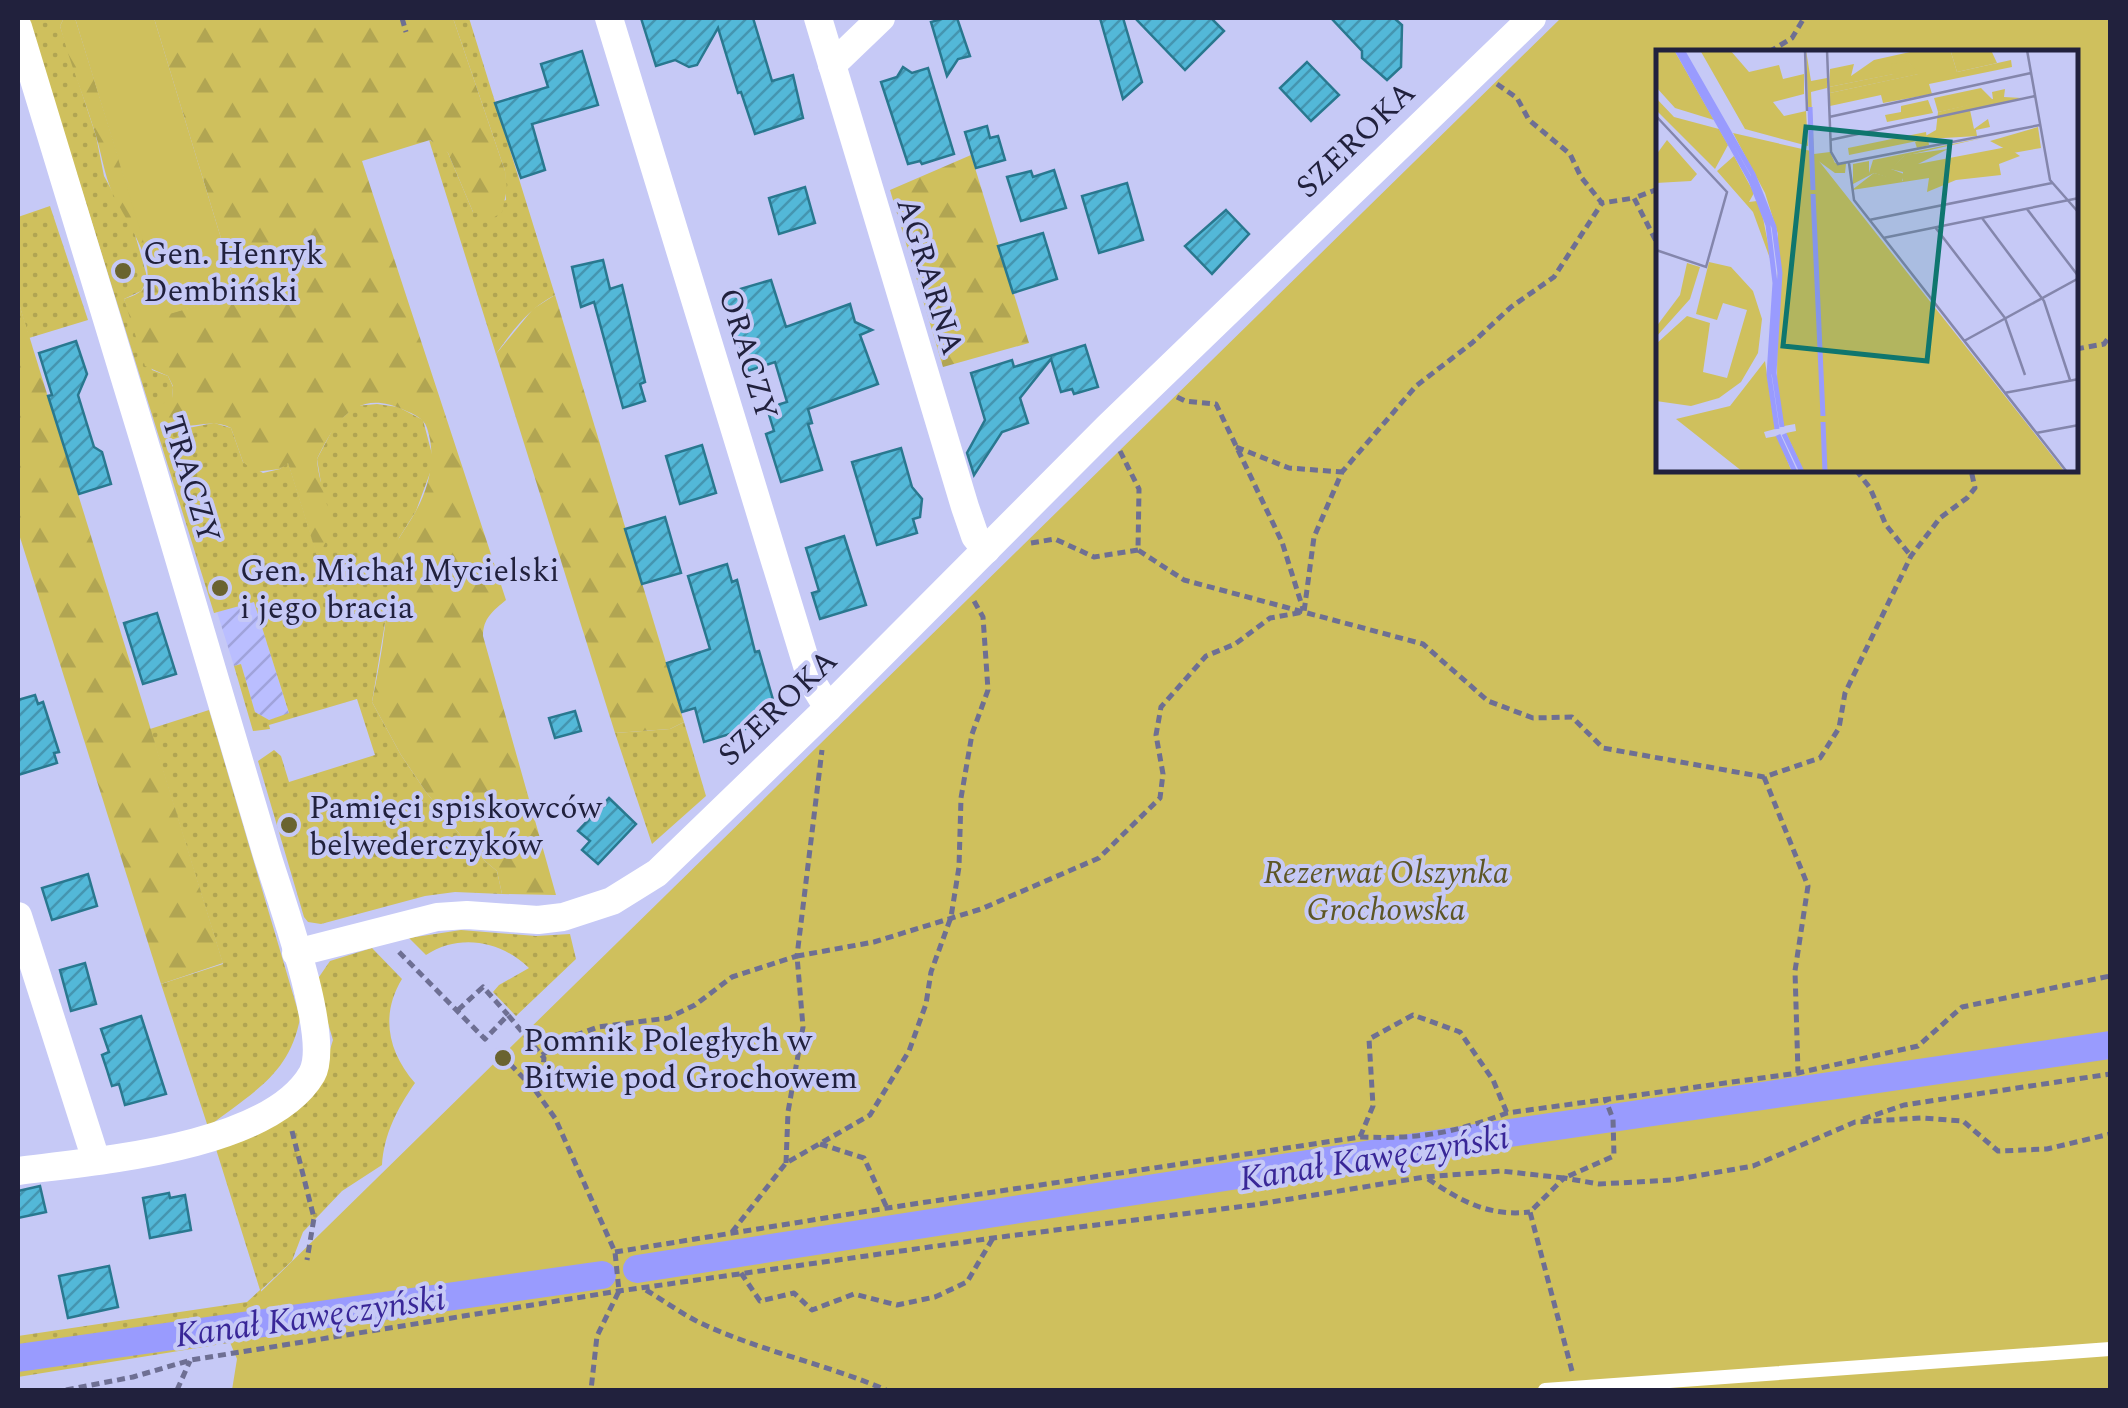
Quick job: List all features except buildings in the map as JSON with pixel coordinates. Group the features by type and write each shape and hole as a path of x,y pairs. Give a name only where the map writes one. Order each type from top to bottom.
{"street":[{"name":"ORACZY","path":"609,18 807,665 817,694 828,708"},
{"name":"AGRARNA","path":"818,18 974,536 986,550"},
{"path":"832,65 881,18"},
{"name":"SZEROKA","path":"296,953 438,917 548,919 612,902 657,872 828,708 1108,427 1532,18"},
{"name":"TRACZY","path":"18,28 296,953"},
{"path":"18,916 96,1160"},
{"path":"18,1171 209,1140 284,1102 305,1084 318,1060 315,1020 296,953"}],"lane":[{"path":"1545,1390 2110,1349"}],"path":[{"path":"402,18 406,32"},
{"path":"1773,50 1792,38 1804,18"},
{"path":"1479,70 1517,98 1529,120 1570,154 1581,177 1602,203"},
{"path":"1304,612 1314,537 1342,472 1416,386 1511,307 1554,277 1602,203 1634,198 1656,189"},
{"path":"1634,198 1656,241"},
{"path":"2078,349 2104,344 2110,336"},
{"path":"1152,385 1185,402 1216,404 1282,542 1304,612"},
{"path":"1108,427 1139,489 1138,550"},
{"path":"1236,446 1289,468 1342,472"},
{"path":"1858,472 1870,488 1886,525 1911,556"},
{"path":"986,550 1055,539 1094,557 1138,550 1184,580 1423,644 1488,701 1533,718 1572,716 1603,748 1764,778 1820,758 1839,728 1845,693 1911,556 1940,518 1968,498 1974,488 1972,472"},
{"path":"732,1232 786,1163 870,1115 909,1052 950,917 958,867 961,798 972,734 988,690 984,617 970,593"},
{"path":"542,1055 563,1040 598,1027 668,1018 696,1005 732,976 797,956 874,942 981,909 1100,858 1160,798 1163,774 1156,735 1161,707 1206,656 1236,644 1270,618 1304,612"},
{"path":"786,1163 788,1112 804,1027 797,956 828,708"},
{"path":"1764,778 1808,886 1795,971 1798,1072"},
{"path":"380,930 484,1038 508,1015"},
{"path":"615,1252 1360,1137 1405,1138 1462,1130 1506,1113 1798,1072 1918,1046 1962,1007 2110,976"},
{"path":"457,1011 483,987 544,1058 541,1085 535,1090"},
{"path":"1360,1137 1373,1106 1369,1039 1413,1016 1460,1032 1493,1080 1506,1113"},
{"path":"510,1064 556,1118 615,1252 620,1291 597,1336 592,1390"},
{"path":"66,1390 191,1360 620,1291 1253,1205 1425,1177 1501,1172 1599,1184 1673,1180 1753,1166 1904,1105 2110,1074"},
{"path":"1425,1177 1460,1200 1506,1215 1530,1212 1564,1178 1614,1156 1613,1119 1606,1101"},
{"path":"284,1102 314,1218 307,1260"},
{"path":"1855,1122 1922,1118 1963,1122 1998,1150 2047,1150 2110,1134"},
{"path":"820,1144 864,1158 887,1208"},
{"path":"1530,1212 1576,1388"},
{"path":"741,1274 760,1301 794,1294 812,1310 854,1294 897,1304 935,1298 966,1282 994,1238"},
{"path":"643,1288 702,1324 886,1390"},
{"path":"177,1390 191,1360"}],"shaded area":[{"path":"254,601 289,714 269,720 255,712 241,664 234,666 217,612"}],"green space":[{"path":"28,18 64,18 60,26 96,136 104,176 134,231 146,273 147,281 141,291 124,299 152,370 168,376 173,387 172,398 183,429 214,423 231,428 243,462 263,473 280,469 288,462 317,554 321,483 317,459 335,425 355,406 377,404 398,407 423,420 434,462 416,511 399,538 372,702 426,792 473,851 497,871 502,894 455,892 425,896 321,924 308,922 304,917 258,761 274,750 281,756 289,782 375,755 357,699 269,725 270,729 253,731 234,666 241,664 255,712 269,720 289,713 254,602 214,613"},
{"path":"64,18 75,18 167,314 238,294 154,18 453,18 505,171 507,189 502,212 493,218 473,212 448,153 430,140 362,161 506,600 487,620 483,636 556,895 502,894 497,871 473,851 426,792 372,702 394,549 419,506 430,473 426,425 404,410 373,403 349,412 340,421 317,459 329,532 317,556 288,463 280,469 255,472 243,462 231,428 164,423 160,405 172,398 173,386 168,376 145,366 124,299 146,285 146,262 110,186 60,26"},
{"path":"75,18 154,18 238,294 166,315"},
{"path":"453,18 469,18 555,295 529,313 496,354 429,140 448,153 473,212 506,200 505,171"},
{"name":"Rezerwat Olszynka Grochowska","path":"1561,18 2110,18 2110,1390 232,1390 237,1359 224,1328"},
{"path":"971,155 1029,343 943,367 890,190"},
{"path":"50,206 88,320 29,338 18,300 18,217"},
{"path":"555,295 684,722 670,729 615,733 496,354 533,309"},
{"path":"18,300 223,963 161,984 18,531"},
{"path":"209,710 300,1018 295,1038 278,1069 208,1127 161,984 223,964 150,729"},
{"path":"684,722 706,796 652,844 615,733 670,729"},
{"path":"461,930 536,936 570,934 576,959 516,1016 493,992 529,968 518,959 493,946 466,942 426,955 409,938"},
{"path":"372,948 402,979 391,1006 390,1033 398,1059 415,1083 392,1122 382,1165 342,1191 303,1232 292,1261 261,1290 265,1337 18,1377 18,1336 247,1302 260,1290 216,1149 322,1075 333,1040 319,993 319,977 330,961"}],"waterway":[{"name":"Kanał Kawęczyński","path":"637,1269 1442,1143 2110,1045"},
{"name":"Kanał Kawęczyński","path":"18,1358 602,1275"}],"place":[{"name":"Gen. Henryk Dembiński","path":"123,271"},
{"name":"Gen. Michał Mycielski i jego bracia","path":"220,588"},
{"name":"Pamięci spiskowców belwederczyków","path":"289,825"},
{"name":"Pomnik Poległych w Bitwie pod Grochowem","path":"503,1058"}]}
